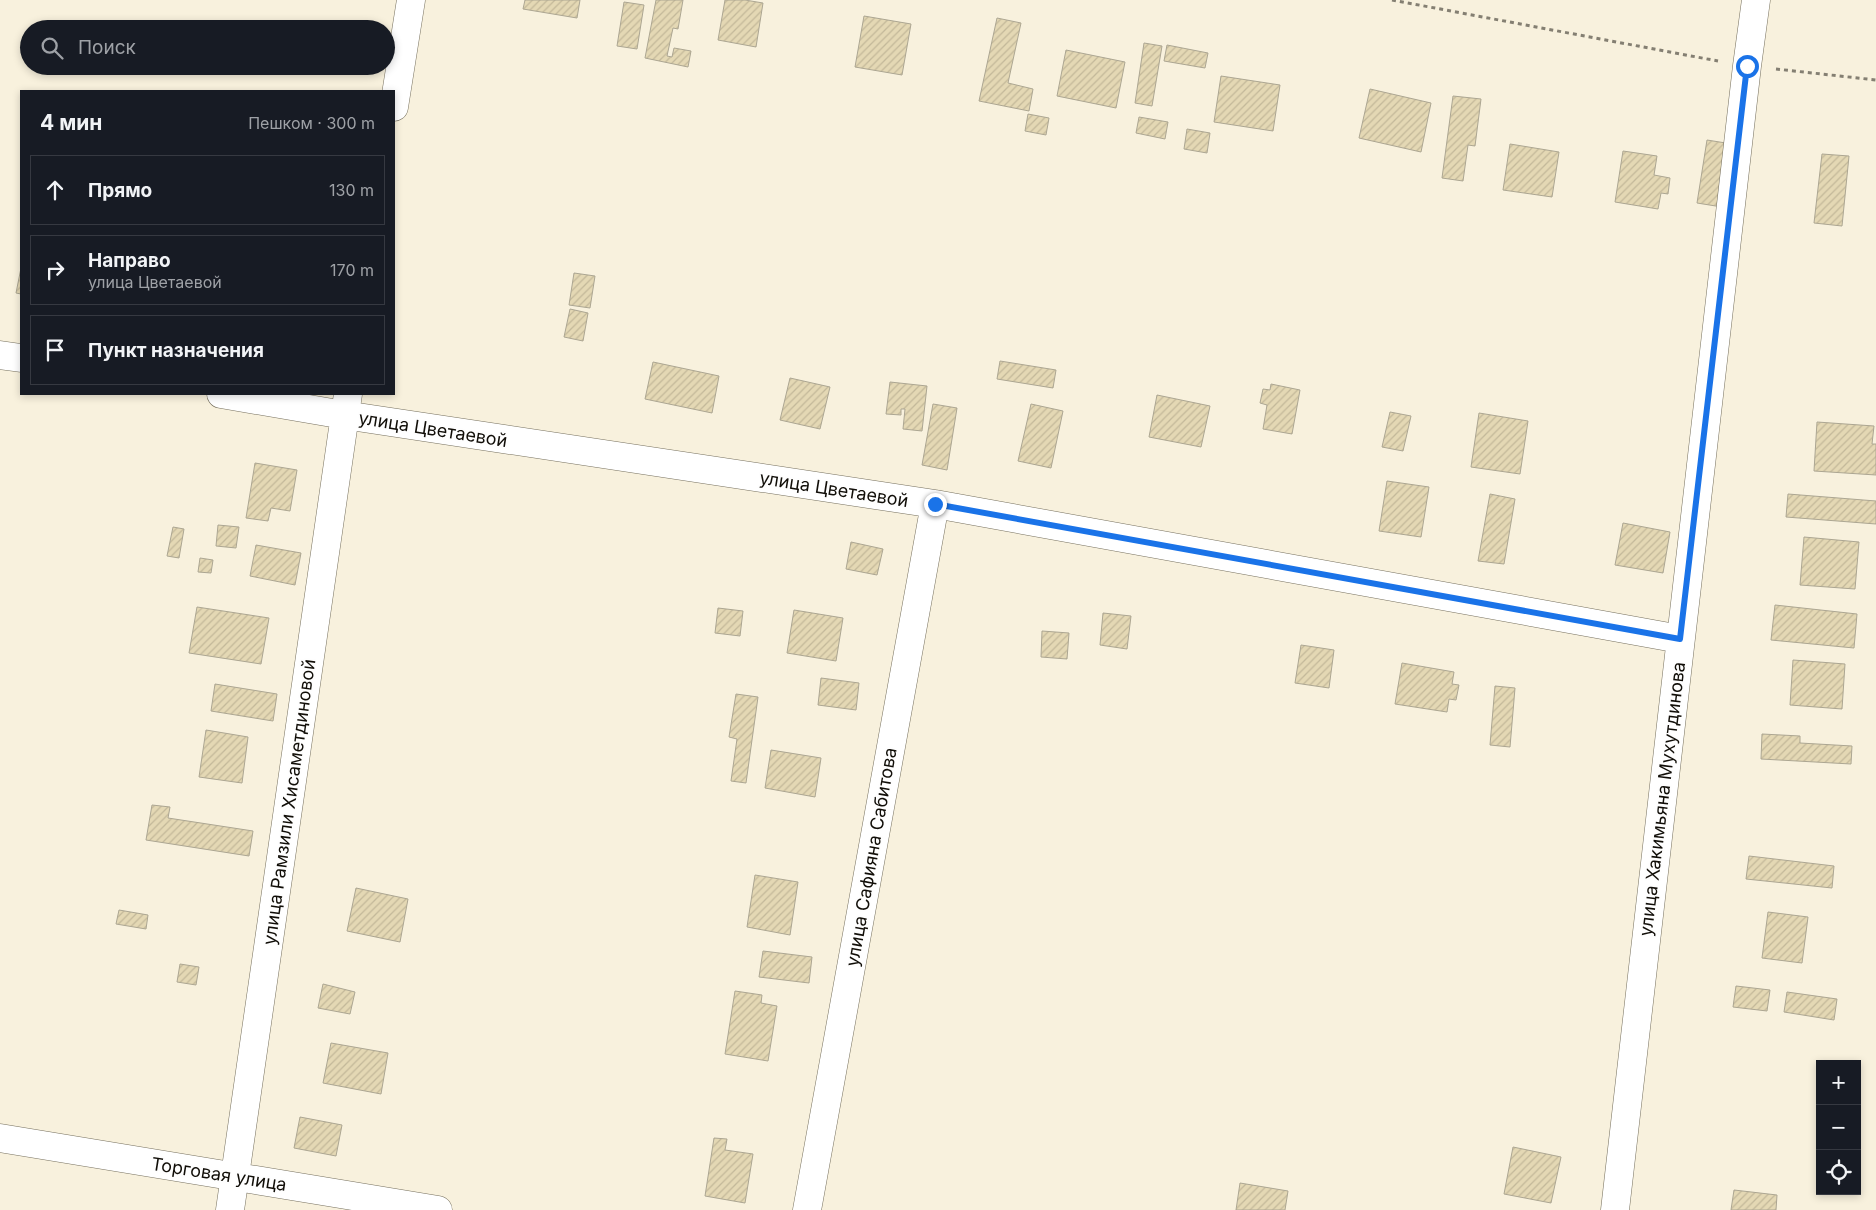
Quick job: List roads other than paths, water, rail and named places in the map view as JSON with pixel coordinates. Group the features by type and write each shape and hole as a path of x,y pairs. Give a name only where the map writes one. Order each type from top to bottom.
{"street":[{"path":"395,101 411,0"},
{"name":"улица Хакимьяна Мухутдинова","path":"1614,1210 1756,0"},
{"path":"0,355 20,358"},
{"name":"улица Цветаевой","path":"233,395 346,405 935,504 1680,639"},
{"name":"улица Рамзили Хисаметдиновой","path":"230,1210 346,405"},
{"name":"улица Сафияна Сабитова","path":"807,1210 935,504"},
{"name":"Торговая улица","path":"0,1138 438,1210"}]}
